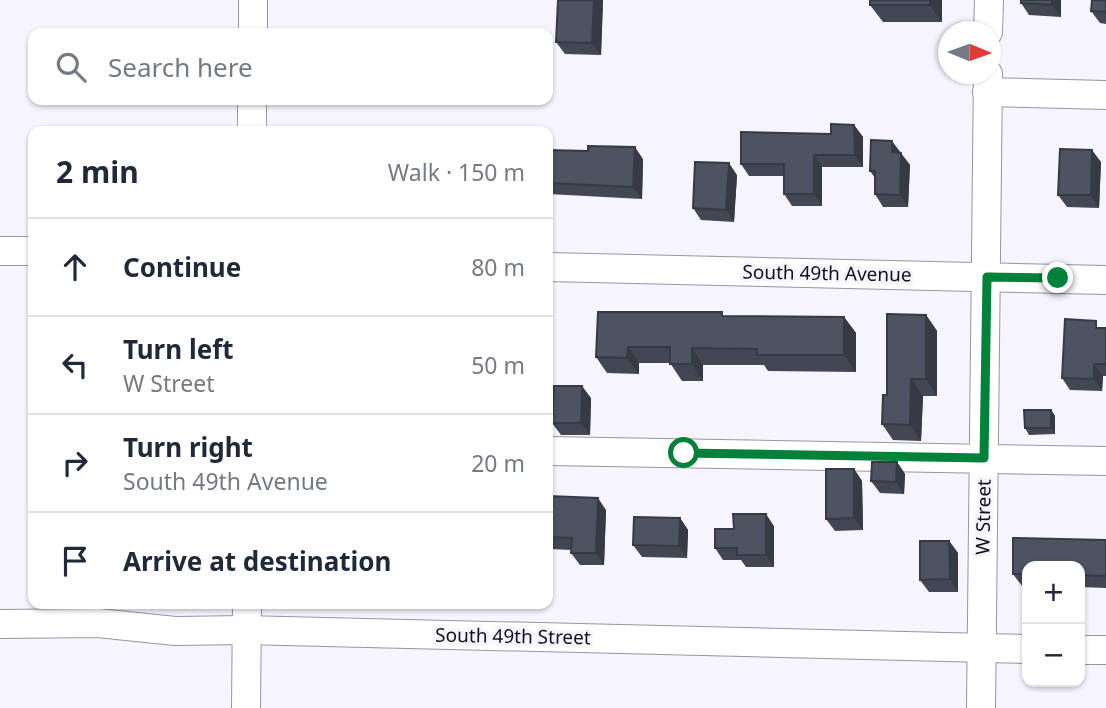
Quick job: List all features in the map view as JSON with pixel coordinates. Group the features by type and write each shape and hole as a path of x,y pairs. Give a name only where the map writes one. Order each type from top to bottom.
{"street":[{"path":"253,0 253,28"},
{"path":"988,21 989,0"},
{"name":"W Street","path":"981,708 987,84"},
{"path":"998,84 1106,94"},
{"path":"252,105 252,126"},
{"path":"0,251 28,251"},
{"name":"South 49th Avenue","path":"553,267 1106,279"},
{"path":"553,451 1106,461"},
{"path":"246,708 247,617"},
{"name":"South 49th Street","path":"0,624 97,623 175,632 247,617 1022,649"},
{"path":"1085,650 1106,650"}],"building":[{"path":"558,0 594,0 592,43 556,42"},
{"path":"870,0 930,0 930,5 870,5"},
{"path":"1021,0 1052,0 1052,5 1021,3"},
{"path":"1092,0 1106,0 1106,12 1091,11"},
{"path":"831,124 854,125 855,155 814,155 814,194 784,194 784,164 741,164 741,132 831,134"},
{"path":"871,140 892,141 892,152 901,153 900,195 875,194 875,171 870,171"},
{"path":"588,146 635,147 633,187 553,183 553,150 588,151"},
{"path":"1060,149 1092,150 1091,195 1058,195"},
{"path":"695,162 729,163 726,210 693,208"},
{"path":"598,312 722,312 722,316 844,317 844,355 757,355 757,349 692,348 692,364 670,364 670,347 628,347 627,358 596,357"},
{"path":"887,314 926,315 926,379 911,379 910,425 882,424 883,395 887,395"},
{"path":"1065,319 1096,321 1096,328 1106,328 1106,364 1094,364 1094,379 1062,378"},
{"path":"554,386 582,386 581,423 553,423"},
{"path":"1024,410 1051,410 1051,428 1025,428"},
{"path":"872,462 897,462 896,482 871,481"},
{"path":"826,469 854,469 854,518 826,519"},
{"path":"553,496 598,498 596,553 571,553 572,538 553,537"},
{"path":"733,514 766,514 766,555 737,555 737,548 715,548 715,529 734,529"},
{"path":"634,517 680,518 679,546 633,545"},
{"path":"1013,538 1106,540 1106,576 1085,575 1085,561 1022,561 1022,574 1013,574"},
{"path":"920,541 949,541 950,579 920,580"}],"route":[{"path":"684,453 984,458 987,277 1058,278"}]}
